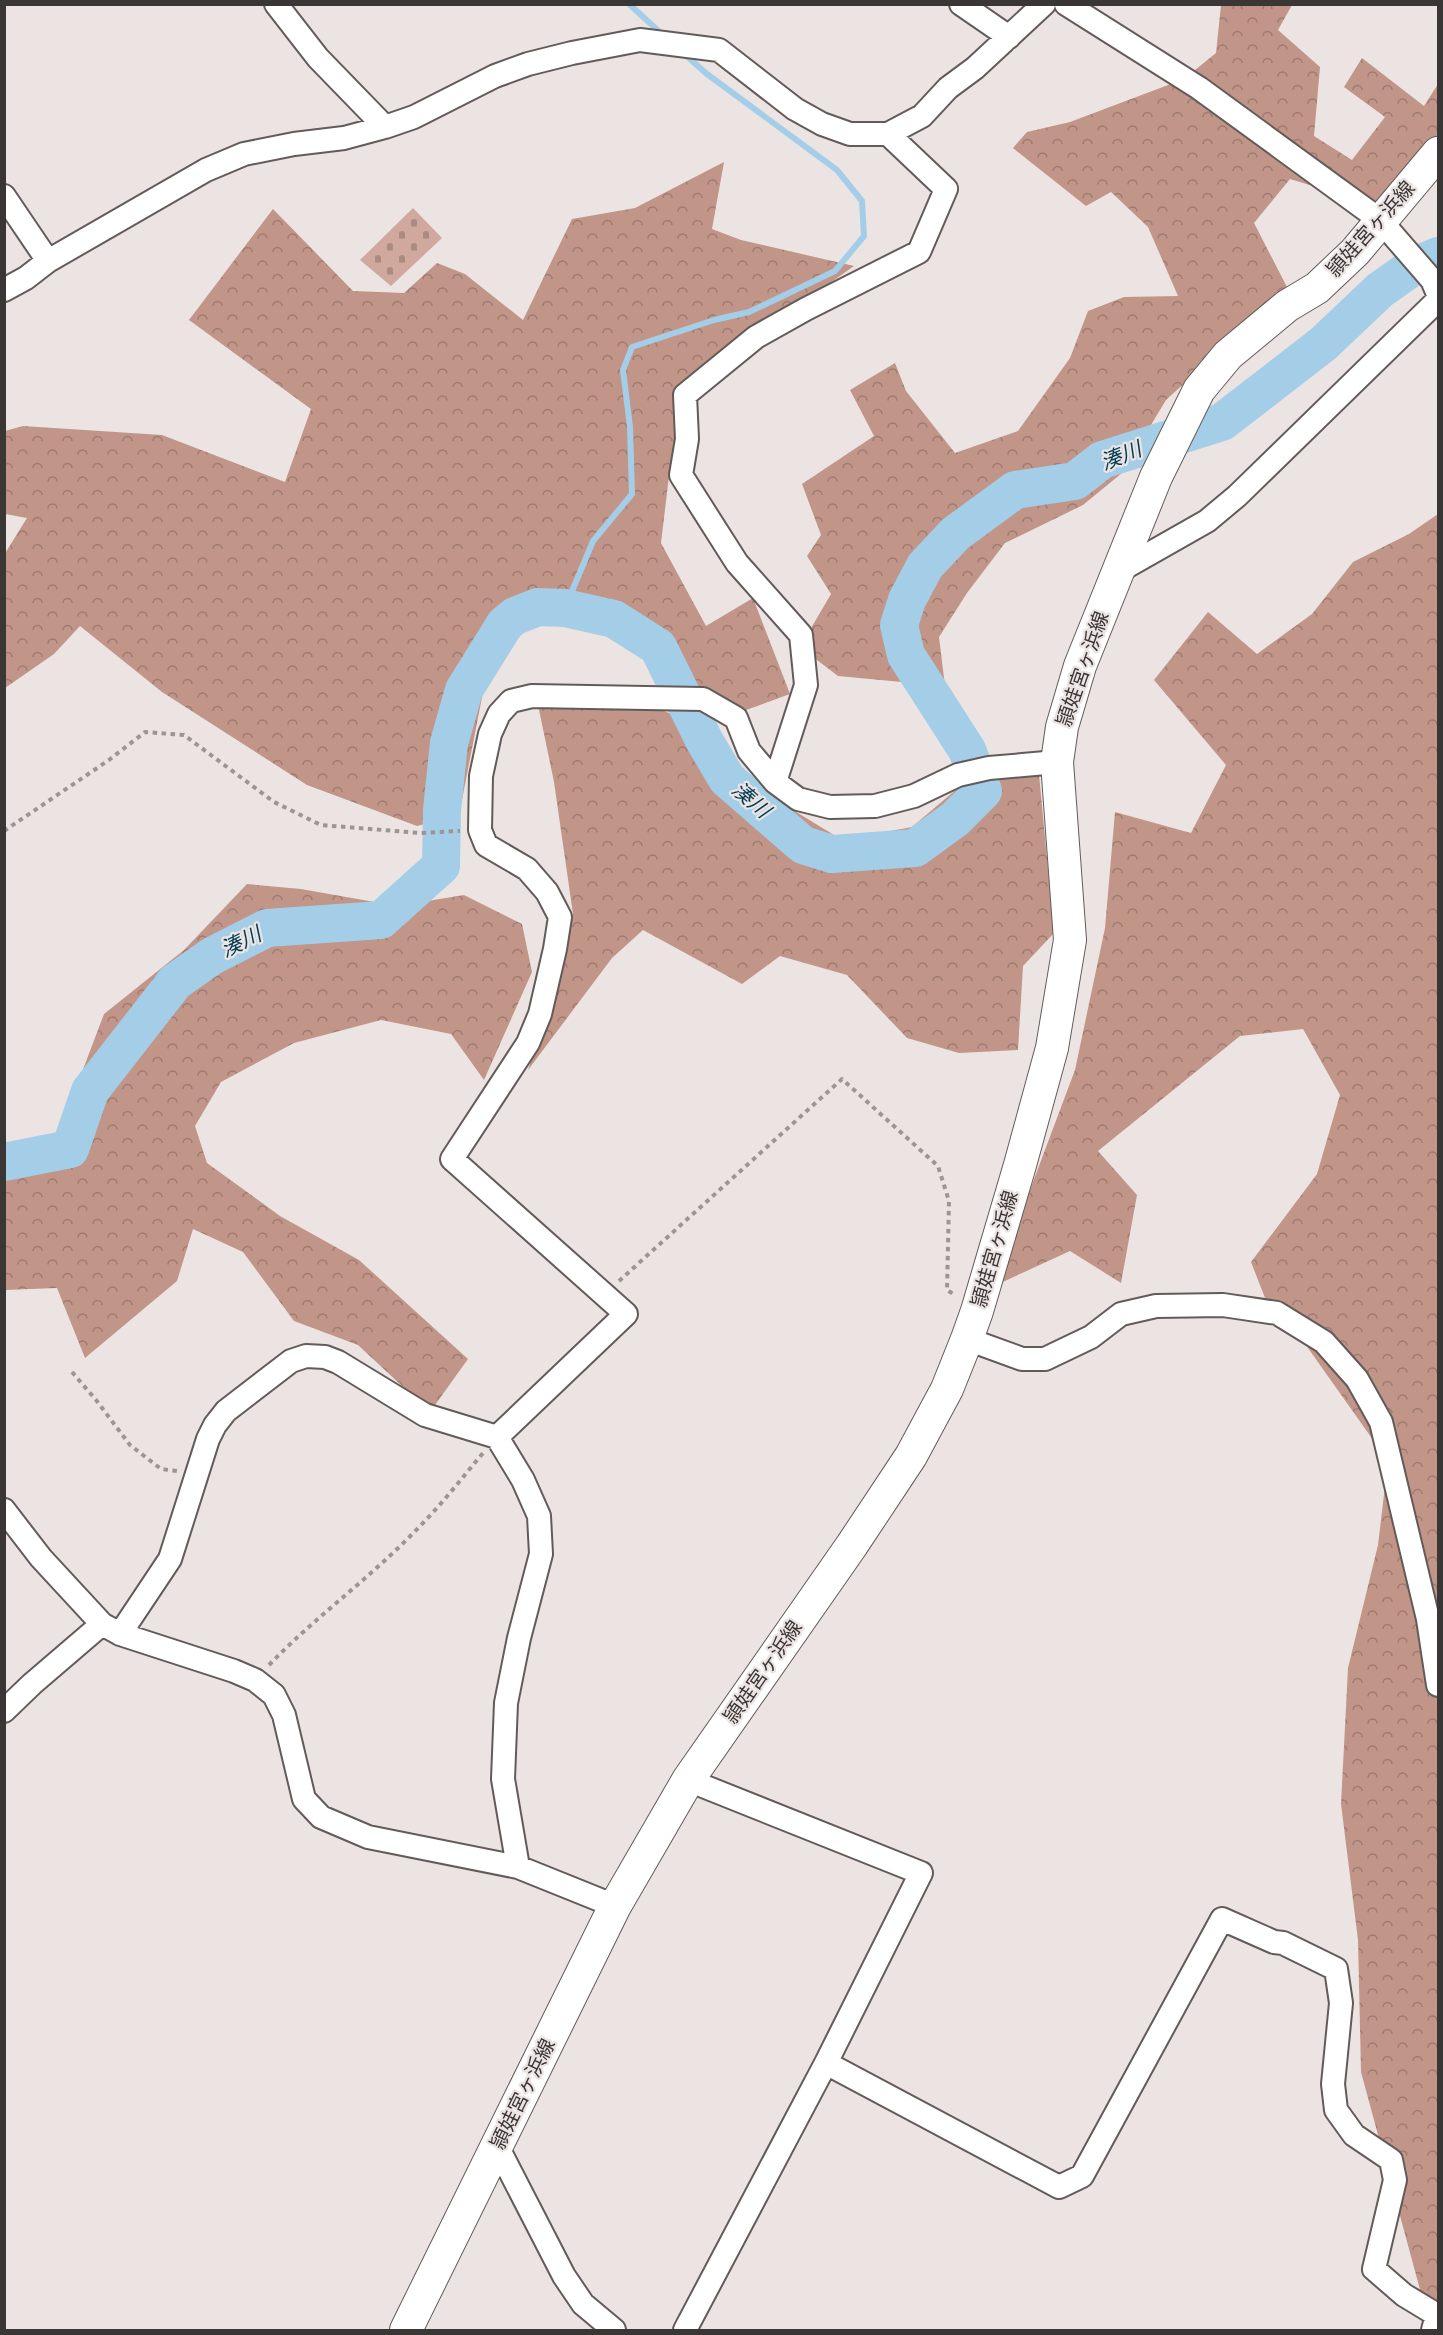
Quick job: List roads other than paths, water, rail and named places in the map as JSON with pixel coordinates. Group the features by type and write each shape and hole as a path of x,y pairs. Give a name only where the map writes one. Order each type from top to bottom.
{"main road":[{"name":"頴娃宮ヶ浜線","path":"406,2331 615,1906 688,1780 852,1545 911,1456 947,1389 972,1325 1052,1048 1070,940 1057,762 1062,727 1080,666 1156,477 1199,390 1228,355 1287,306 1317,288 1355,252 1438,153"}],"street":[{"path":"276,4 318,58 385,127"},
{"path":"961,4 1009,37"},
{"path":"4,290 26,278 48,261 206,170 244,154 294,144 344,138 385,127 414,117 495,76 528,64 639,40 719,50 795,109 822,124 850,134 888,134 922,116 948,88 975,68 1044,4"},
{"path":"1066,4 1199,88 1380,220 1406,250 1436,291 1237,496 1207,521 1119,571"},
{"path":"776,782 806,685 801,634 737,563 681,475 687,439 686,395 756,337 919,252 946,189 888,134"},
{"path":"4,196 48,261"},
{"path":"497,1437 626,1314 452,1159 528,1043 540,1014 560,917 547,892 527,869 486,845 480,830 481,776 490,734 499,714 511,701 532,696 704,699 736,718 749,751 776,782 798,799 830,807 875,806 914,796 958,775 989,768 1057,762"},
{"path":"972,1325 1022,1359 1045,1359 1090,1337 1121,1314 1156,1306 1223,1305 1276,1312 1324,1342 1357,1379 1381,1422 1428,1619 1438,1685"},
{"path":"4,1711 32,1684 111,1629 170,1558 196,1473 215,1425 226,1411 291,1361 306,1356 325,1357 338,1362 425,1415 497,1437 523,1480 539,1516 541,1554 519,1638 506,1703 503,1779 518,1867"},
{"path":"4,1510 41,1558 111,1629 234,1671 255,1680 273,1695 284,1715 304,1799 321,1817 368,1837 518,1867 615,1906"},
{"path":"685,2331 826,2063 921,1873 688,1780"},
{"path":"826,2063 1059,2187 1082,2176 1222,1919 1274,1942 1283,1943 1336,1969 1341,2003 1333,2084 1336,2110 1354,2135 1392,2160 1395,2180 1374,2269 1404,2295 1437,2315 1433,2331"},
{"path":"497,2146 564,2276 583,2304 614,2331"}],"waterway":[{"path":"629,4 664,36"},
{"path":"565,608 593,541 632,494 630,427 623,370 632,347 714,320 749,312 835,271 864,236 862,201 837,170 707,74 683,53"},
{"name":"湊川","path":"4,1162 70,1149 90,1091 175,982 212,956 267,928 381,920 441,866 442,810 449,743 464,690 505,624 515,616 538,607 565,608 614,619 658,647 704,740 727,779 803,845 832,854 915,848 955,819 983,791 967,750 906,655 899,625 907,600 925,566 955,534 1015,490 1075,481 1102,460 1222,422 1323,344 1380,290 1414,266 1438,256"}]}
